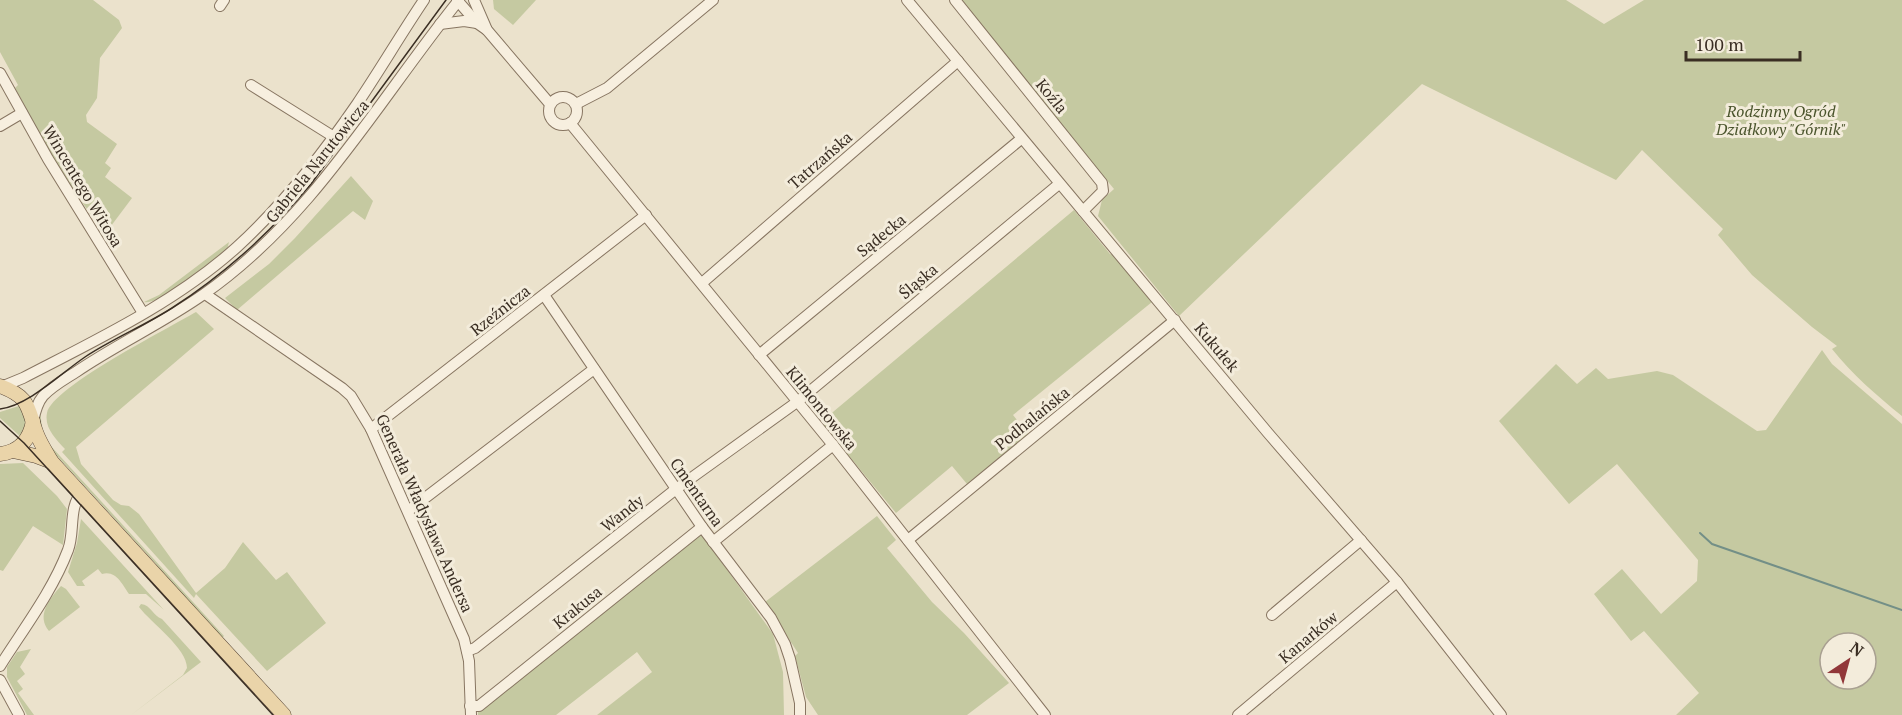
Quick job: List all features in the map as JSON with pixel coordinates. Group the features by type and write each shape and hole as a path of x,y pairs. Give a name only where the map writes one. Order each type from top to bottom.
{"main road":[{"path":"0,387 22,397 28,405 40,442 52,462 284,715"},
{"path":"6,452 27,439 33,421"},
{"path":"6,452 36,456 52,462"}],"street":[{"name":"Gabriela Narutowicza","path":"0,387 23,378 143,313 221,261 238,246 275,209 334,137 424,0"},
{"name":"Gabriela Narutowicza","path":"33,421 37,405 50,390 98,357 173,315 205,294 234,272 290,220 377,111 458,0"},
{"path":"458,0 477,23 487,30 550,104"},
{"path":"474,0 487,30"},
{"path":"576,104 607,88 713,0"},
{"name":"Kukułek","path":"907,0 1268,433 1397,582 1501,715"},
{"name":"Koźla","path":"955,0 1102,183 1103,190 1083,211"},
{"path":"440,24 464,21 477,23"},
{"name":"Tatrzańska","path":"702,283 958,61"},
{"name":"Wincentego Witosa","path":"0,73 48,159 143,313"},
{"path":"251,85 334,137"},
{"path":"563,96 570,98 576,104 577,115 570,123 559,125 552,120 549,112 550,104 556,98 563,96"},
{"path":"0,126 22,113"},
{"name":"Klimontowska","path":"570,123 833,445 1045,715"},
{"name":"Sądecka","path":"759,355 1021,139"},
{"name":"Śląska","path":"797,402 1059,184"},
{"name":"Rzeźnicza","path":"371,429 646,215"},
{"name":"Generała Władysława Andersa","path":"205,294 351,396 371,429 449,603 467,651 470,711"},
{"name":"Cmentarna","path":"544,296 702,527 771,618 785,644 793,672 800,715"},
{"name":"Podhalańska","path":"908,540 1175,320"},
{"path":"408,511 594,369"},
{"name":"Wandy","path":"467,651 475,648 676,489 797,402"},
{"path":"713,542 833,445"},
{"path":"0,666 57,576 70,544 76,499 82,493"},
{"name":"Krakusa","path":"470,711 702,527"},
{"path":"1272,615 1361,540"},
{"name":"Kanarków","path":"1238,715 1397,582"},
{"path":"0,680 19,715"}],"green space":[{"path":"0,0 93,0 119,20 122,28 100,58 97,98 86,115 87,122 117,144 105,163 111,168 105,177 132,198 105,234 63,176 15,88 18,85 0,52"},
{"path":"493,0 536,0 513,25 494,9"},
{"name":"Rodzinny Ogród Działkowy \"Górnik\"","path":"959,0 1566,0 1604,24 1644,0 1902,0 1902,416 1848,367 1832,349 1837,346 1752,275 1718,235 1723,229 1642,150 1616,180 1422,84 1179,316 1098,216 1102,200 1114,189"},
{"path":"351,176 373,201 365,220 353,211 237,310 225,298 269,264"},
{"path":"1074,210 1152,302 1013,415 1028,434 967,484 952,466 896,513 821,422"},
{"path":"229,242 227,250 186,282 162,297 144,302 159,295"},
{"path":"196,312 214,329 76,447 81,464 113,500 121,505 129,506 139,514 196,593 225,568 243,542 276,580 287,572 326,623 267,671 196,594 194,598 62,452 65,449 47,424 47,413 54,402 69,388 113,359"},
{"path":"1822,350 1832,364 1902,424 1902,715 1676,715 1699,693 1644,631 1631,641 1594,594 1622,569 1661,614 1697,581 1698,560 1617,464 1569,504 1499,421 1556,364 1577,384 1596,368 1608,379 1657,371 1673,375 1757,431 1766,430"},
{"path":"22,405 28,421 22,438 0,418 0,412"},
{"path":"40,408 42,430 49,444 224,636 221,639 47,445 38,420"},
{"path":"23,463 67,509 63,545 33,526 3,571 0,570 0,464"},
{"path":"877,516 896,540 887,548 932,602 964,633 1009,683 967,715 818,715 806,697 795,656 798,653 765,602"},
{"path":"81,519 164,610 146,594 129,594 115,576 102,574 98,569 82,581 85,586 77,586 68,572 77,543"},
{"path":"701,533 773,634 783,672 784,715 597,715 652,672 637,652 556,715 478,715 478,711 586,622"},
{"path":"61,586 80,607 49,631 45,625 44,614 52,596"},
{"path":"141,604 147,606 162,619 201,662 131,715 183,675 187,668 181,652 139,607"},
{"path":"31,649 20,667 25,674 17,681 23,689 18,693 34,715 27,715 7,677 7,667 17,652"}],"waterway":[{"path":"1700,533 1712,544 1902,610"}],"tram line":[{"path":"0,409 22,402 95,350 172,308 192,295 246,251 280,219 311,184 446,0"},
{"path":"0,421 24,443 273,715"}]}
